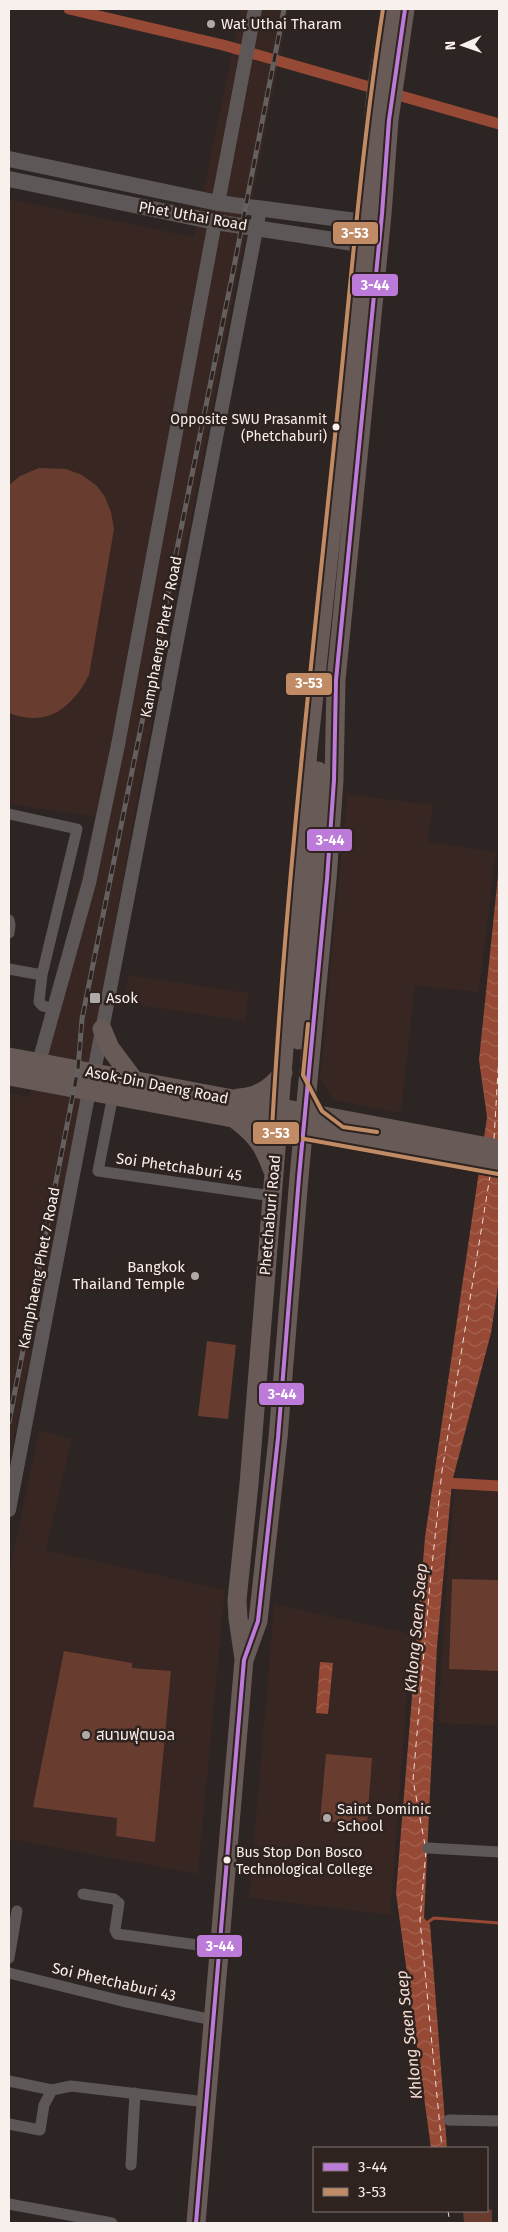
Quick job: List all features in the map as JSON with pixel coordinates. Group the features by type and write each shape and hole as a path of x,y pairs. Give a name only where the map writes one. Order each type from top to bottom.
{"main road":[{"name":"Phetchaburi Road","path":"244,1660 258,1622 262,1589 306,1112 334,780 336,680 351,542 370,246 385,86 389,9"},
{"name":"Phetchaburi Road","path":"244,1660 237,1600 249,1484 267,1242 283,1073 315,680 370,246 364,222 385,86 405,9"},
{"name":"Phet Uthai Road","path":"9,159 218,203 364,222"},
{"name":"Phet Uthai Road","path":"9,179 215,222 370,246"},
{"path":"322,238 330,232 331,225 323,216"},
{"name":"Phetchaburi Road","path":"196,2223 316,831 319,750 315,680"},
{"name":"Phetchaburi Road","path":"319,750 336,680"},
{"path":"289,991 295,999 305,1002 310,1000 316,992"},
{"path":"102,1029 110,1048 134,1080"},
{"name":"Asok-Din Daeng Road","path":"9,1057 306,1112 341,1129"},
{"path":"222,1097 241,1098 261,1092 275,1084 283,1073"},
{"path":"309,1074 327,1108 341,1129 413,1152 499,1168"},
{"name":"Asok-Din Daeng Road","path":"9,1076 278,1128 304,1131 341,1129"},
{"path":"234,1119 249,1130 265,1149 274,1173"},
{"path":"299,1176 310,1150 341,1129 416,1134 499,1149"},
{"path":"267,1242 271,1237 285,1234 290,1239 293,1247"}],"street":[{"path":"218,203 255,9"},
{"name":"Kamphaeng Phet 7 Road","path":"94,1072 260,209"},
{"name":"Kamphaeng Phet 7 Road","path":"39,1062 89,883 118,745 168,463 215,222"},
{"path":"9,814 77,829 42,975 39,1002 42,1006 54,1008"},
{"path":"9,920 9,933"},
{"path":"9,969 42,975"},
{"name":"Kamphaeng Phet 7 Road","path":"9,1510 89,1091"},
{"name":"Soi Phetchaburi 45","path":"113,1095 98,1171 272,1196"},
{"path":"428,1848 499,1852"},
{"path":"83,1894 114,1899 119,1902 115,1930 117,1934 220,1948"},
{"path":"9,1958 17,1911"},
{"name":"Soi Phetchaburi 43","path":"9,1973 122,2001 213,2020"},
{"path":"9,2081 52,2090 71,2086 206,2102"},
{"path":"9,2124 40,2130 44,2106 52,2090"},
{"path":"131,2165 135,2093"},
{"path":"449,2120 499,2121"},
{"path":"9,2204 112,2223"}],"shaded area":[{"path":"241,9 289,9 135,812 99,1013 9,1462 9,1093 29,1097 95,817 9,804 9,199 194,237"},
{"path":"39,468 66,469 82,475 97,486 105,497 111,512 114,529 89,675 75,697 66,705 57,712 35,718 9,713 9,485 20,476"},
{"path":"347,794 433,805 429,842 496,852 479,992 415,986 401,1113 337,1101 330,1095 320,1079"},
{"path":"128,975 249,993 245,1021 124,1003"},
{"path":"207,1341 236,1345 228,1419 198,1416"},
{"path":"39,1430 72,1439 46,1550 225,1590 198,1874 9,1839 9,1574"},
{"path":"455,1479 499,1485 499,1726 438,1723"},
{"path":"452,1579 499,1580 499,1671 449,1669"},
{"name":"Saint Dominic School","path":"274,1604 412,1634 390,1915 249,1898"},
{"name":"สนามฟุตบอล","path":"64,1651 132,1663 132,1668 171,1671 155,1842 116,1836 117,1818 33,1807"},
{"path":"326,1754 372,1758 367,1825 320,1821"},
{"path":"488,2209 492,2210 492,2223 464,2223 463,2212 488,2212"}],"water":[{"name":"Khlong Saen Saep","path":"499,866 499,1280 491,1333 452,1482 437,1646 424,1918 430,1924 447,2147 431,2147 396,1893 425,1537 487,1117 479,1060"},
{"path":"320,1662 333,1663 328,1714 316,1713"}],"waterway":[{"path":"69,9 223,45 499,124"},
{"path":"446,1483 499,1486"},
{"path":"425,1924 434,1918 499,1923"}],"ferry route":[{"path":"494,1139 499,1055"},
{"path":"425,1845 413,1780 429,1594 442,1471 490,1176"},
{"path":"426,1851 420,1920 442,2147"},
{"path":"448,2212 450,2223"}],"railway":[{"path":"9,1422 78,1069 82,1019 234,267 284,9"}],"transit line":[{"name":"3-53","path":"383,9 362,169 308,695 291,868 272,1129 277,1134 498,1174"},
{"name":"3-44","path":"196,2223 244,1660 258,1621 278,1438 299,1177 327,879 334,780 336,680 382,214 389,120 405,9"},
{"name":"3-53","path":"308,1024 303,1075 322,1111 343,1127 377,1132"}],"place":[{"name":"Wat Uthai Tharam","path":"211,24"},
{"name":"Opposite SWU Prasanmit (Phetchaburi)","path":"336,427"},
{"name":"Asok","path":"95,998"},
{"name":"Bangkok Thailand Temple","path":"195,1276"},
{"name":"สนามฟุตบอล","path":"86,1735"},
{"name":"Saint Dominic School","path":"327,1818"},
{"name":"Bus Stop Don Bosco Technological College","path":"227,1860"}]}
